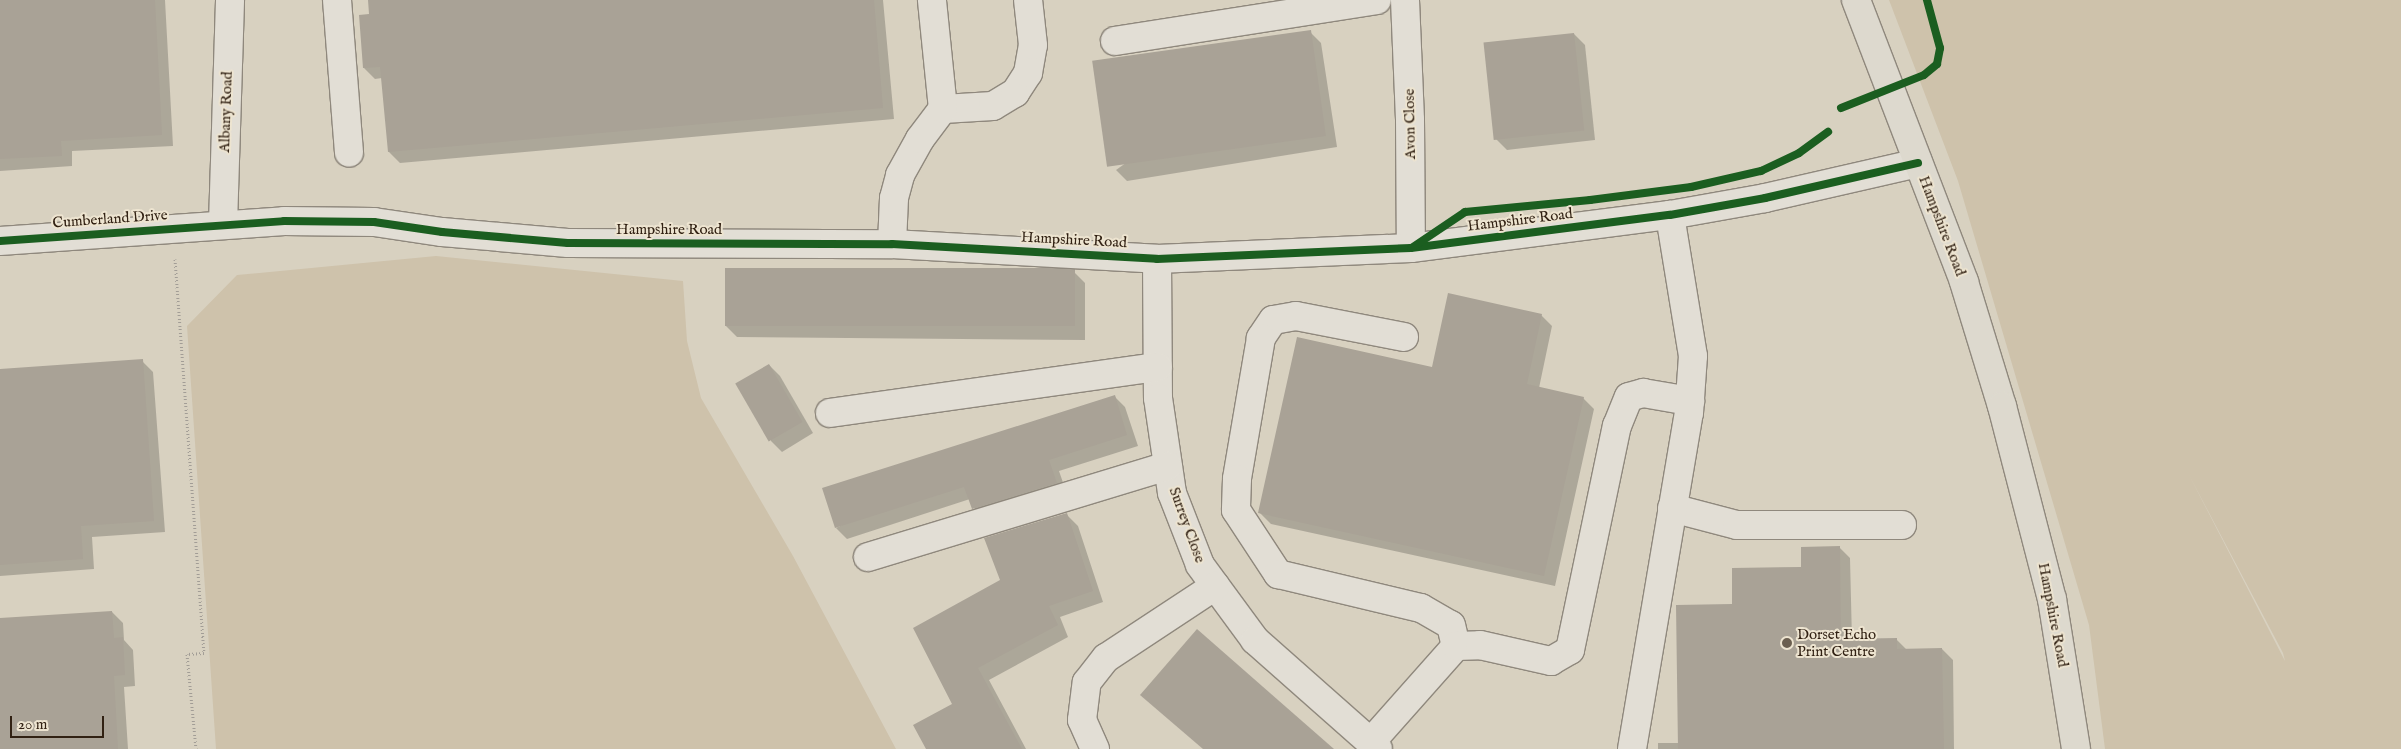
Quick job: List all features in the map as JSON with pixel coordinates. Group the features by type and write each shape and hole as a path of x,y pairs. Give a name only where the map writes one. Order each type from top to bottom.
{"main road":[{"path":"1856,0 1918,163"},
{"name":"Hampshire Road","path":"1918,163 1964,282 2005,416 2052,600 2076,749"}],"street":[{"name":"Albany Road","path":"223,224 230,0"},
{"path":"337,0 349,153"},
{"path":"892,244 894,198 900,175 920,138 942,109 932,0"},
{"path":"942,109 993,106 1015,93 1028,73 1033,45 1028,0"},
{"path":"1115,42 1377,0"},
{"name":"Avon Close","path":"1405,0 1410,120 1411,248"},
{"name":"Hampshire Road","path":"223,224 284,221 374,222 442,232 568,244 892,244 1157,259 1411,248 1670,215 1765,198 1918,163"},
{"path":"1632,749 1690,401 1693,356 1670,215"},
{"name":"Cumberland Drive","path":"0,241 223,224"},
{"name":"Surrey Close","path":"1157,259 1158,398 1172,493 1200,565 1255,640 1374,746"},
{"path":"1404,337 1296,316 1273,320 1261,338 1237,479 1236,510 1278,574 1421,608 1451,624 1456,646"},
{"path":"830,413 1158,367"},
{"path":"1374,746 1456,646 1480,645 1550,661 1570,650 1617,426 1629,397 1643,393 1690,401"},
{"path":"868,557 1168,466"},
{"path":"1672,508 1737,525 1902,525"},
{"path":"1095,749 1082,720 1087,682 1106,658 1215,586"}],"path":[{"path":"172,229 204,652 187,654 196,749"}],"shaded area":[{"path":"1889,0 2401,0 2401,749 2105,749 2089,625 1958,181","holes":["2188,473 2283,653 2285,661"]},
{"path":"436,256 683,281 687,341 701,398 793,556 896,749 216,749 187,326 237,275"}],"building":[{"path":"0,0 155,0 162,135 61,141 62,156 0,159"},
{"path":"368,0 874,0 883,108 388,152 380,67 363,68 359,15 369,14"},
{"path":"1311,30 1326,136 1107,167 1092,61"},
{"path":"1574,33 1584,130 1494,140 1483,43"},
{"path":"725,268 1075,268 1075,326 725,326"},
{"path":"1448,293 1542,314 1527,384 1584,397 1544,576 1258,513 1297,337 1432,367"},
{"path":"143,359 154,521 81,526 83,559 0,565 0,369"},
{"path":"769,364 802,422 769,442 735,384"},
{"path":"1115,395 1127,435 1049,460 1057,483 972,509 964,487 835,528 822,488"},
{"path":"1067,513 1093,591 1049,606 1058,625 978,668 1022,749 926,749 913,725 952,704 913,628 1000,580 984,538"},
{"name":"Dorset Echo Print Centre","path":"1840,546 1841,639 1897,638 1897,649 1942,648 1944,749 1678,749 1676,605 1732,604 1732,568 1801,567 1801,547"},
{"path":"112,611 114,638 123,637 125,675 114,676 118,749 0,749 0,618"},
{"path":"1197,629 1334,749 1203,749 1140,695"}],"cycle path":[{"path":"1841,108 1924,75 1937,64 1940,48 1927,0"},
{"path":"1413,247 1465,212 1590,200 1691,187 1761,171 1799,153 1828,132"},
{"path":"0,241 284,221 374,222 442,232 568,243 892,244 1157,259 1411,248 1670,215 1765,198 1918,163"}],"place":[{"name":"Dorset Echo Print Centre","path":"1787,643"}]}
